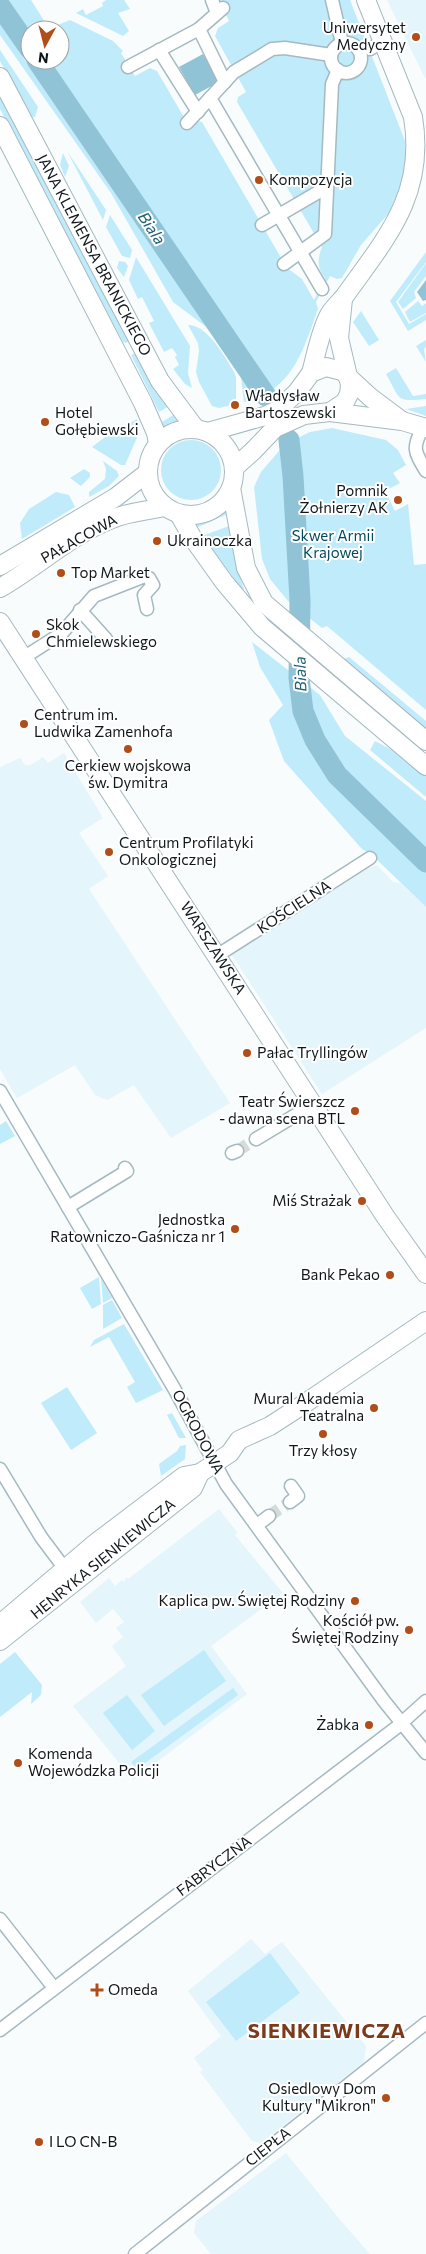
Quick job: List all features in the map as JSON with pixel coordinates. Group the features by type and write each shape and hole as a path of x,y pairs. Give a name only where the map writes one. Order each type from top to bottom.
{"main road":[{"path":"366,0 413,117 418,136 418,174 407,207 328,316 311,373 289,400 278,410 245,422 202,430 175,431 158,443 150,457 147,473 149,486 155,497 172,510 224,582 262,628 426,766"},
{"name":"JANA KLEMENSA BRANICKIEGO","path":"0,77 160,381 202,430"},
{"name":"JANA KLEMENSA BRANICKIEGO","path":"0,126 118,354 151,421 158,443"},
{"path":"330,412 345,402 350,394 339,338 343,297"},
{"path":"118,354 140,343"},
{"path":"311,373 326,367 335,368 402,421"},
{"path":"234,468 275,428 298,417 318,412 402,421 425,427"},
{"path":"202,430 226,446 234,468 231,488 246,568 264,603 426,741"},
{"name":"PAŁACOWA","path":"0,566 116,497 147,473"},
{"path":"172,510 200,514 210,511 222,501 231,488"},
{"name":"PAŁACOWA","path":"0,588 48,555 100,524 121,515 172,510"},
{"name":"WARSZAWSKA","path":"0,622 218,955 385,1216 426,1274"},
{"name":"HENRYKA SIENKIEWICZA","path":"2,1631 65,1569 93,1545 184,1476 207,1468 230,1453 239,1440 270,1426 426,1321"},
{"name":"HENRYKA SIENKIEWICZA","path":"2,1631 193,1488 207,1468"}],"street":[{"path":"128,67 176,38 199,29 220,11 212,0"},
{"path":"332,0 342,43"},
{"path":"199,29 225,82"},
{"path":"342,43 353,44 368,50 354,71 347,73 338,70 331,62 333,49 342,43"},
{"path":"187,123 234,72 272,49 285,48 331,55"},
{"path":"159,50 198,112"},
{"path":"284,264 325,234 332,84 338,70"},
{"path":"210,98 322,290"},
{"path":"262,225 327,187"},
{"path":"425,427 415,447 417,455 426,471"},
{"path":"23,658 62,633 94,596 145,576 149,578 153,585 144,595 147,609"},
{"path":"80,610 106,639"},
{"name":"KOŚCIELNA","path":"218,955 370,858"},
{"name":"OGRODOWA","path":"0,1090 175,1390 207,1468 226,1484 426,1754"},
{"path":"256,1139 314,1104"},
{"path":"68,1207 127,1171 125,1168"},
{"path":"0,1468 41,1537 65,1569"},
{"path":"290,1486 298,1496 290,1502"},
{"path":"256,1525 269,1516"},
{"name":"FABRYCZNA","path":"0,2030 402,1723 426,1701"},
{"path":"0,1919 54,1988"},
{"name":"CIEPŁA","path":"135,2254 425,2025"}],"shaded area":[{"name":"Uniwersytet Medyczny","path":"387,0 426,0 426,79 423,74"},
{"path":"203,54 219,82 195,95 179,67"},
{"path":"426,280 426,300 423,301 417,292"},
{"path":"64,753 103,818 79,833 108,876 89,889 230,1103 171,1138 134,1085 107,1100 95,1095 75,1065 17,1098 0,1069 0,767 20,758 25,765 31,765 43,757 48,763"},
{"path":"377,865 393,882 400,883 426,907 426,1028 322,1094 232,955 367,869"},
{"path":"219,1509 237,1532 235,1535 283,1593 211,1646 247,1694 133,1780 73,1706 126,1666 112,1646 123,1637 116,1628 124,1622 113,1609 96,1623 80,1602 109,1578 115,1586 122,1580 124,1582 126,1577 128,1579"},
{"path":"251,1939 265,1954 282,1942 366,2046 364,2062 261,2143 252,2141 200,2072 203,2070 194,2058 221,2036 188,1991"},
{"path":"286,2153 370,2254 211,2254 194,2233 196,2221"}],"green space":[{"path":"0,0 31,0 44,20 20,20 20,63 0,35"},
{"path":"106,0 124,0 130,9 118,13 129,31 123,36 76,13 83,9 86,15 103,6 102,3"},
{"path":"219,0 350,0 405,141 407,159 404,177 389,213 361,245 342,278 337,279 330,276 316,302 318,309 301,354 285,379 274,389 260,397 244,402 240,369 221,338 173,302 111,193 25,70 70,70 70,20 113,41 123,51 121,53 135,76 150,68 157,71 189,126 198,121 202,122 287,268 302,279 314,300 325,278 320,270 319,263 322,247 237,102 238,97 246,92 215,36 218,28 229,21"},
{"path":"0,50 38,107 35,117 30,117 0,61"},
{"path":"0,92 129,341 126,343 123,342 0,109"},
{"path":"67,151 106,210 103,220"},
{"path":"63,153 69,166 65,177 60,165"},
{"path":"110,215 132,250 130,258 122,256 106,227"},
{"path":"426,252 426,262 396,302 409,324 426,314 426,320 408,331 390,301"},
{"path":"136,257 190,346 188,373 192,388 185,384 173,369 179,365 175,357 177,355 172,348 164,352 149,323 154,321 142,297 138,299 129,280"},
{"path":"119,261 125,262 128,266 124,277 117,268"},
{"path":"426,263 426,276 414,292 416,298 403,309 398,302"},
{"path":"418,301 422,306 426,303 426,313 410,322 405,312"},
{"path":"361,311 379,340 369,346 353,322"},
{"path":"188,325 195,326 209,336 226,358 236,377 236,404 219,408 212,406 199,382 196,372 199,351 198,343"},
{"path":"426,340 426,347 424,349 426,362 416,346"},
{"path":"136,353 171,405 159,412 131,355"},
{"path":"396,368 413,396 426,394 426,399 409,400 397,394 386,374"},
{"path":"426,406 426,416 406,409"},
{"path":"178,412 186,421 164,428 162,422"},
{"path":"137,419 139,433 125,465 121,465 92,447 105,437"},
{"name":"Skwer Armii Krajowej","path":"332,428 386,440 398,450 406,465 393,473 400,483 385,491 395,511 408,504 414,565 426,564 426,710 327,626 322,628 288,601 270,579 262,559 254,487 261,472 285,444 310,432"},
{"path":"185,440 197,440 208,445 216,453 221,464 219,482 208,495 197,500 185,500 174,495 166,487 161,476 161,464 166,453 174,445"},
{"path":"103,461 117,471 119,476 109,486 89,497 89,492 105,479 106,469"},
{"path":"84,469 90,473 90,477 81,486 70,478"},
{"path":"56,492 69,495 75,507 22,539 20,523 29,509"},
{"path":"226,506 228,514 196,528 189,519 208,516"},
{"path":"229,526 244,589 243,590 202,536"},
{"path":"252,642 320,695 345,736 426,801 426,907 372,855 362,849 284,761 269,720 283,705 260,667"},
{"path":"349,657 426,721 426,728 344,659"},
{"path":"375,741 398,753 426,776 426,797 370,750"},
{"path":"6,1121 15,1136 0,1144 0,1125"},
{"path":"99,1277 101,1304 92,1309 80,1288"},
{"path":"101,1279 112,1298 103,1303"},
{"path":"112,1300 122,1318 103,1329 103,1305"},
{"path":"124,1324 163,1390 136,1403 127,1387 135,1382 109,1337 90,1347 94,1340"},
{"path":"67,1387 97,1433 71,1450 41,1403"},
{"path":"172,1413 186,1438 179,1438 167,1415"},
{"path":"186,1445 185,1459 161,1476 159,1464 177,1451 180,1446"},
{"path":"204,1650 226,1681 164,1726 141,1695"},
{"path":"15,1652 42,1685 41,1695 31,1704 32,1692 0,1717 0,1664"},
{"path":"233,1688 238,1695 137,1769 131,1762"},
{"path":"127,1695 155,1731 132,1750 103,1713"},
{"path":"270,1953 300,1993 236,2041 206,2002"}],"waterway":[{"name":"Biala","path":"0,6 20,35"},
{"name":"Biala","path":"44,70 266,396"},
{"name":"Biala","path":"289,440 293,476 300,600 299,678 303,711 315,740 337,775 426,862"}],"tunnel":[{"path":"237,1151 256,1139"},
{"path":"269,1516 290,1502"}],"place":[{"name":"Uniwersytet Medyczny","path":"416,37"},
{"name":"Kompozycja","path":"259,180"},
{"name":"Władysław Bartoszewski","path":"235,405"},
{"name":"Hotel Gołębiewski","path":"45,422"},
{"name":"Pomnik Żołnierzy AK","path":"398,500"},
{"name":"Ukrainoczka","path":"157,541"},
{"name":"Top Market","path":"61,573"},
{"name":"Skok Chmielewskiego","path":"36,634"},
{"name":"Centrum im. Ludwika Zamenhofa","path":"24,724"},
{"name":"Cerkiew wojskowa św. Dymitra","path":"128,749"},
{"name":"Centrum Profilatyki Onkologicznej","path":"109,852"},
{"name":"Pałac Tryllingów","path":"247,1053"},
{"name":"Teatr Świerszcz - dawna scena BTL","path":"355,1111"},
{"name":"Miś Strażak","path":"362,1201"},
{"name":"Jednostka Ratowniczo-Gaśnicza nr 1","path":"235,1229"},
{"name":"Bank Pekao","path":"390,1275"},
{"name":"Mural Akademia Teatralna","path":"374,1408"},
{"name":"Trzy kłosy","path":"323,1434"},
{"name":"Kaplica pw. Świętej Rodziny","path":"355,1601"},
{"name":"Kościół pw. Świętej Rodziny","path":"409,1630"},
{"name":"Żabka","path":"369,1725"},
{"name":"Komenda Wojewódzka Policji","path":"18,1763"},
{"name":"Omeda","path":"97,1990"},
{"name":"Osiedlowy Dom Kultury \"Mikron\"","path":"386,2098"},
{"name":"I LO CN-B","path":"39,2142"}],"district":[{"name":"SIENKIEWICZA","path":"327,2031"}]}
